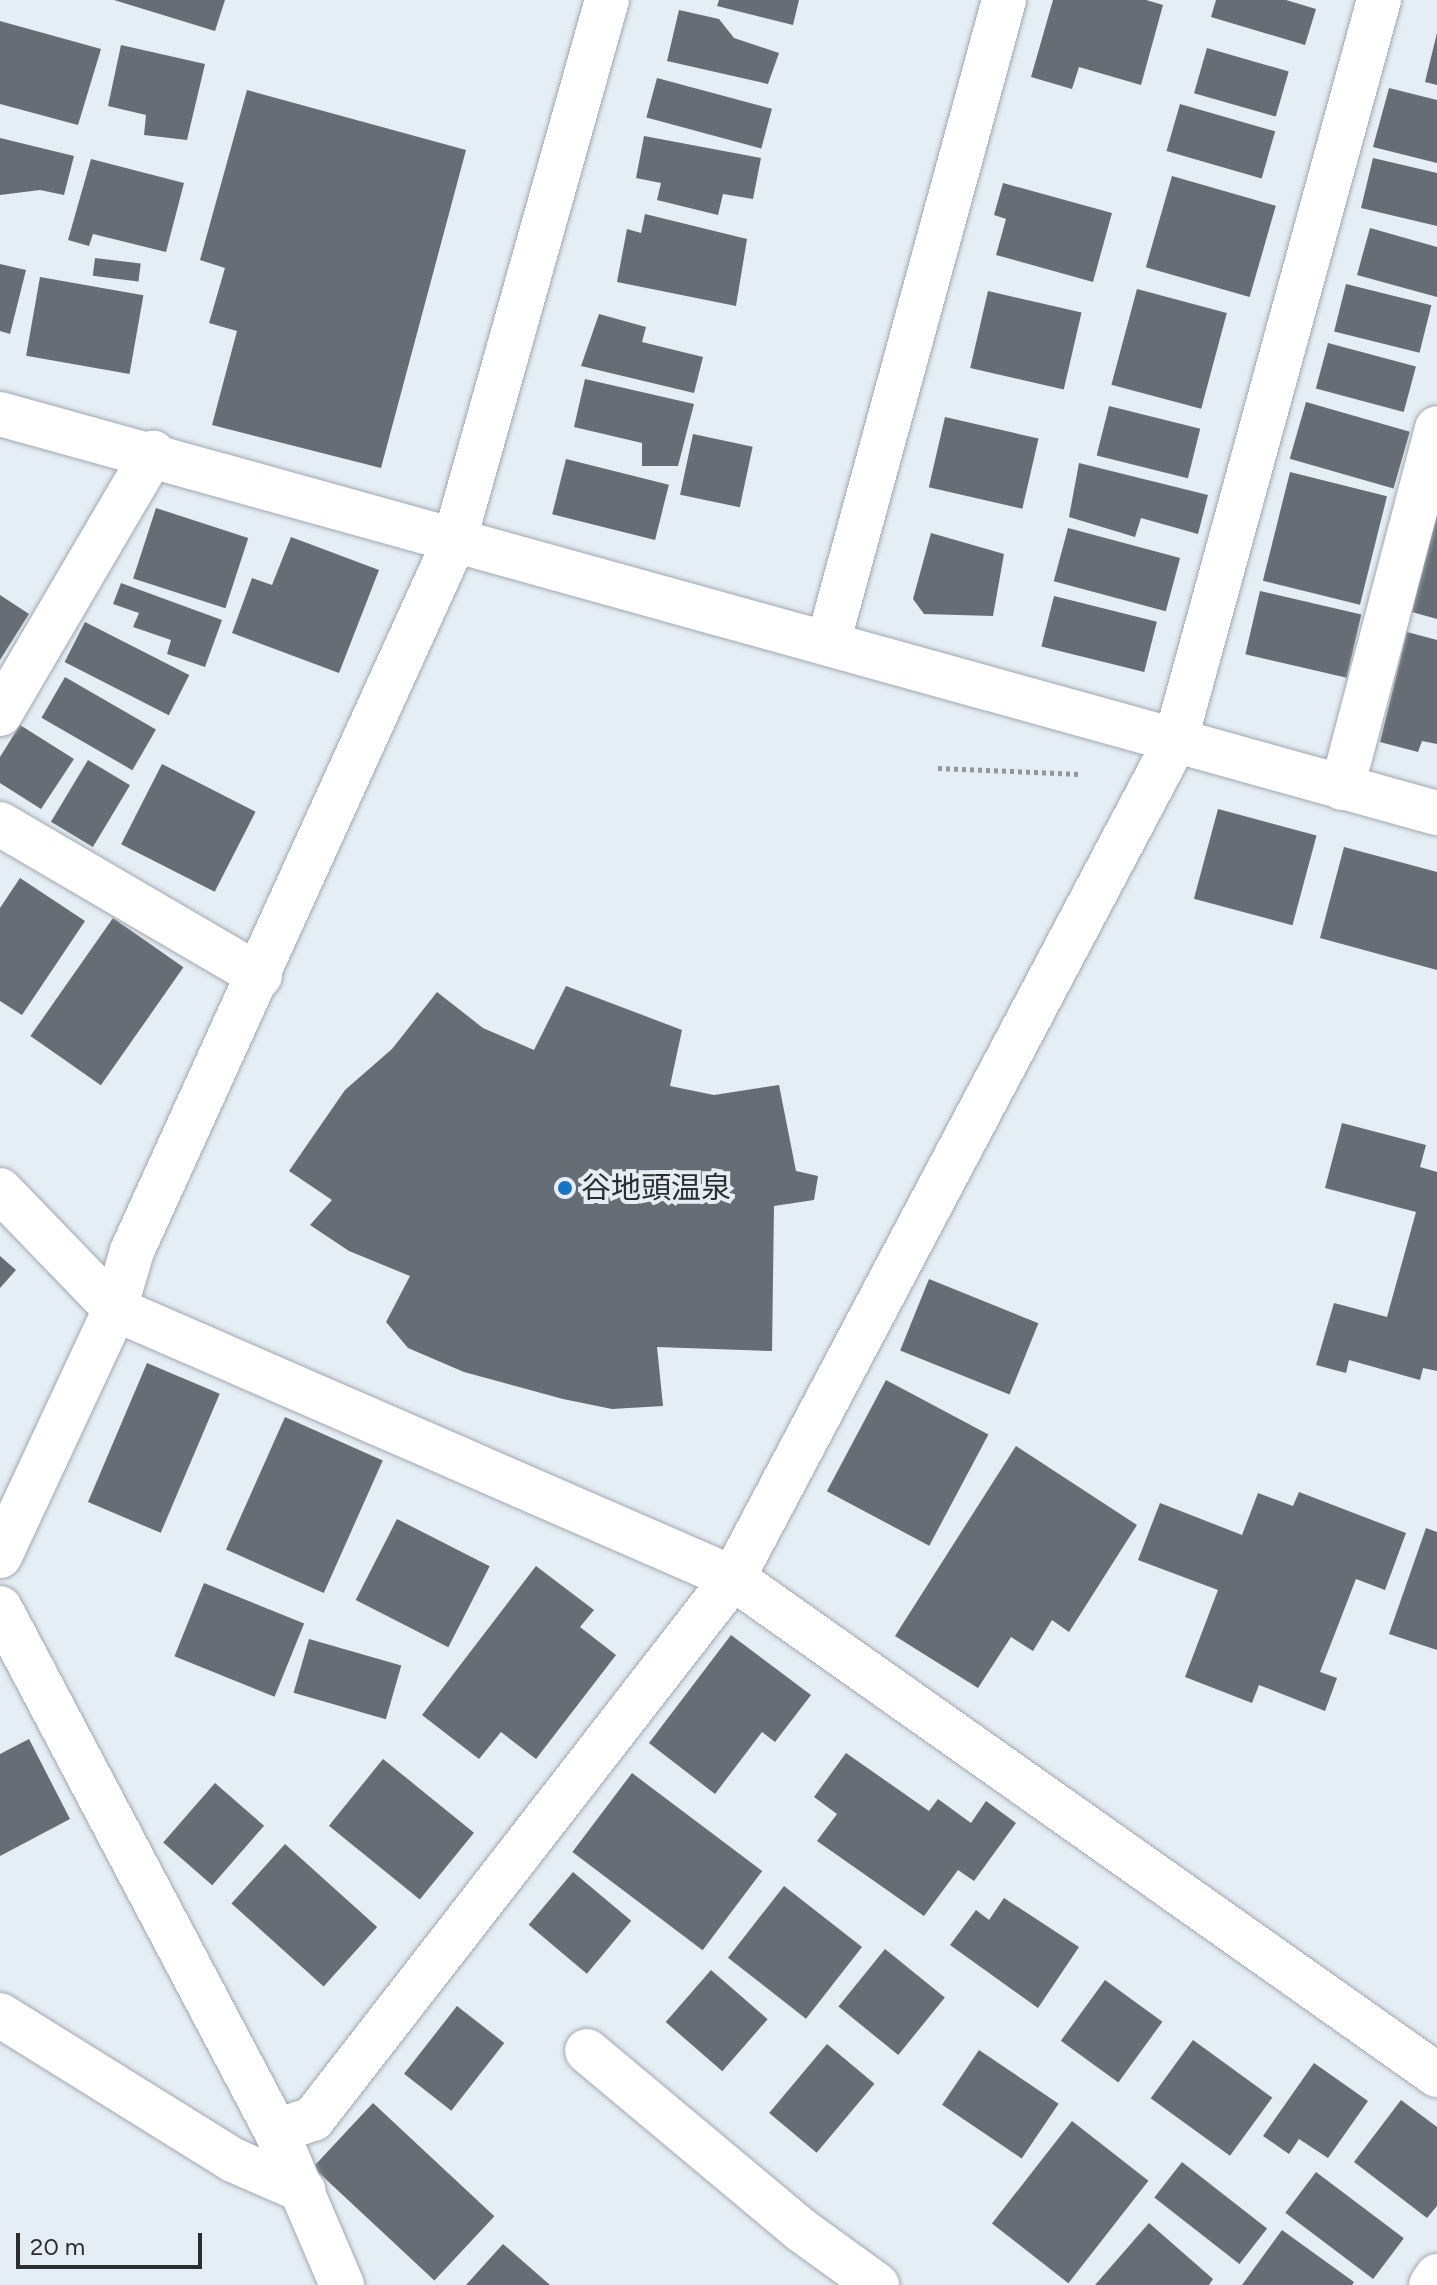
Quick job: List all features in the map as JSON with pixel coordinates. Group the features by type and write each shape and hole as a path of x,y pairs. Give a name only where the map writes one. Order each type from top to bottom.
{"street":[{"path":"0,1556 115,1309 132,1251 260,976 454,542 607,0"},
{"path":"828,643 1004,0"},
{"path":"276,2131 313,2119 733,1578 1175,742 1379,0"},
{"path":"0,414 153,453 454,542 1437,813"},
{"path":"1342,788 1437,428"},
{"path":"0,714 153,453"},
{"path":"0,824 260,976"},
{"path":"0,1190 115,1309 733,1578 1437,2075"},
{"path":"0,1608 276,2131 342,2285"},
{"path":"0,2015 233,2160 304,2191"},
{"path":"587,2051 801,2230 877,2285"},
{"path":"1431,2285 1437,2276"}],"path":[{"path":"938,768 1085,774"}],"building":[{"path":"114,0 225,0 215,31"},
{"path":"719,0 799,0 793,25 717,6"},
{"path":"1053,0 1146,0 1163,5 1141,85 1079,67 1072,89 1031,77"},
{"path":"1216,0 1286,0 1316,9 1305,45 1211,17"},
{"path":"679,10 719,19 734,38 779,53 768,84 667,61"},
{"path":"0,21 101,49 78,125 0,104"},
{"path":"1437,33 1437,85 1425,82"},
{"path":"121,45 205,64 187,140 144,135 146,115 108,106"},
{"path":"1207,48 1289,71 1276,117 1194,93"},
{"path":"657,78 772,109 761,148 646,118"},
{"path":"1389,88 1437,100 1437,163 1373,147"},
{"path":"247,90 466,150 381,468 212,425 237,331 209,323 225,268 200,260"},
{"path":"1180,104 1275,131 1262,178 1166,151"},
{"path":"644,136 761,158 753,199 723,194 718,215 657,200 661,183 636,178"},
{"path":"0,138 74,156 64,195 40,190 0,195"},
{"path":"1373,158 1437,173 1437,226 1361,208"},
{"path":"91,159 184,183 166,252 93,234 89,246 68,240"},
{"path":"1172,176 1276,206 1250,297 1146,267"},
{"path":"1003,183 1112,213 1093,282 996,255 1006,219 994,215"},
{"path":"645,214 747,239 736,306 617,282 627,229 641,233"},
{"path":"1370,228 1437,247 1437,297 1357,275"},
{"path":"95,258 141,264 138,281 93,276"},
{"path":"0,264 26,270 10,334 0,331"},
{"path":"40,277 143,295 130,374 26,356"},
{"path":"1346,284 1431,305 1420,353 1334,332"},
{"path":"1137,289 1227,313 1201,409 1111,385"},
{"path":"988,291 1082,313 1064,390 970,368"},
{"path":"599,314 646,327 642,342 703,357 694,393 581,366"},
{"path":"1328,343 1416,367 1404,412 1316,388"},
{"path":"585,379 694,404 678,466 642,466 642,443 574,427"},
{"path":"1306,402 1410,432 1394,488 1290,459"},
{"path":"1109,406 1200,429 1188,478 1097,455"},
{"path":"945,417 1039,439 1022,509 929,487"},
{"path":"693,434 753,447 740,507 680,495"},
{"path":"566,459 669,485 655,540 552,514"},
{"path":"1079,463 1208,495 1198,534 1141,518 1135,537 1069,517"},
{"path":"1290,472 1387,496 1360,605 1263,581"},
{"path":"156,508 248,538 225,608 133,578"},
{"path":"1437,516 1437,619 1412,612"},
{"path":"1068,528 1180,558 1166,611 1054,581"},
{"path":"931,533 1004,554 993,616 924,614 913,599"},
{"path":"291,537 379,570 339,673 232,633 252,578 272,585"},
{"path":"121,583 222,620 205,667 167,654 171,640 133,627 139,613 113,604"},
{"path":"1260,591 1361,614 1347,678 1245,654"},
{"path":"0,595 29,614 0,660"},
{"path":"1054,596 1157,622 1144,672 1041,646"},
{"path":"85,622 189,675 169,715 65,662"},
{"path":"1407,632 1437,640 1437,744 1422,741 1418,752 1380,742"},
{"path":"65,677 156,730 132,770 42,718"},
{"path":"20,725 74,759 41,809 0,783 0,757"},
{"path":"88,760 130,785 93,847 51,822"},
{"path":"162,764 256,812 215,892 121,844"},
{"path":"1218,809 1317,835 1292,925 1194,899"},
{"path":"1344,847 1437,872 1437,970 1320,938"},
{"path":"20,878 85,921 22,1015 0,1001 0,908"},
{"path":"113,918 183,967 101,1085 30,1036"},
{"name":"谷地頭温泉","path":"566,986 682,1030 670,1086 714,1095 779,1085 796,1171 818,1176 814,1200 774,1206 772,1351 657,1347 663,1406 612,1409 563,1399 464,1372 408,1348 386,1322 410,1276 349,1251 310,1225 332,1200 289,1171 345,1090 392,1049 437,992 483,1028 534,1050"},
{"path":"1342,1123 1426,1145 1420,1167 1437,1172 1437,1371 1423,1368 1420,1380 1349,1360 1346,1373 1316,1365 1334,1303 1387,1317 1416,1212 1325,1188"},
{"path":"0,1256 16,1270 0,1288"},
{"path":"929,1279 1038,1323 1010,1395 900,1350"},
{"path":"147,1363 220,1394 161,1533 88,1502"},
{"path":"886,1380 988,1434 929,1546 827,1491"},
{"path":"285,1417 383,1461 324,1593 226,1549"},
{"path":"1016,1446 1137,1525 1069,1632 1052,1620 1033,1651 1011,1637 978,1688 895,1636"},
{"path":"1299,1492 1406,1533 1385,1590 1356,1579 1320,1672 1337,1678 1325,1711 1259,1685 1252,1703 1185,1677 1218,1590 1138,1560 1160,1503 1242,1535 1258,1493 1293,1506"},
{"path":"397,1519 490,1566 448,1647 356,1600"},
{"path":"1426,1528 1437,1532 1437,1650 1389,1634"},
{"path":"536,1566 594,1610 580,1627 616,1655 536,1759 501,1732 479,1759 422,1715"},
{"path":"204,1583 304,1623 275,1697 174,1656"},
{"path":"731,1635 811,1695 775,1742 762,1732 715,1794 649,1743"},
{"path":"309,1639 401,1665 386,1719 294,1693"},
{"path":"29,1739 70,1819 0,1856 0,1754"},
{"path":"846,1753 929,1811 938,1799 971,1823 986,1801 1016,1823 974,1881 958,1870 924,1916 817,1841 837,1814 814,1797"},
{"path":"383,1759 474,1833 420,1899 329,1826"},
{"path":"632,1773 762,1871 703,1950 572,1852"},
{"path":"215,1783 264,1826 212,1885 163,1843"},
{"path":"285,1844 377,1927 324,1986 231,1903"},
{"path":"573,1872 631,1921 587,1974 529,1925"},
{"path":"784,1886 862,1947 806,2019 728,1958"},
{"path":"1004,1898 1079,1947 1038,2008 950,1945 976,1910 989,1920"},
{"path":"885,1949 945,1997 898,2055 838,2007"},
{"path":"711,1970 768,2019 722,2071 666,2022"},
{"path":"1105,1980 1162,2022 1118,2082 1061,2041"},
{"path":"457,2006 504,2043 451,2111 404,2074"},
{"path":"1193,2040 1272,2098 1230,2156 1151,2098"},
{"path":"827,2044 874,2084 817,2153 769,2113"},
{"path":"979,2050 1059,2104 1022,2158 942,2105"},
{"path":"1314,2063 1368,2101 1328,2158 1299,2139 1289,2154 1263,2136"},
{"path":"1401,2100 1437,2127 1437,2206 1427,2218 1354,2162"},
{"path":"373,2103 494,2216 434,2281 313,2167"},
{"path":"1072,2121 1148,2181 1068,2283 992,2223"},
{"path":"1182,2162 1267,2228 1239,2264 1154,2197"},
{"path":"1316,2172 1404,2238 1373,2279 1285,2213"},
{"path":"1149,2223 1213,2279 1209,2285 1095,2285"},
{"path":"1282,2230 1354,2282 1352,2285 1242,2285"},
{"path":"503,2244 550,2285 466,2285"}],"place":[{"name":"谷地頭温泉","path":"565,1188"}]}
